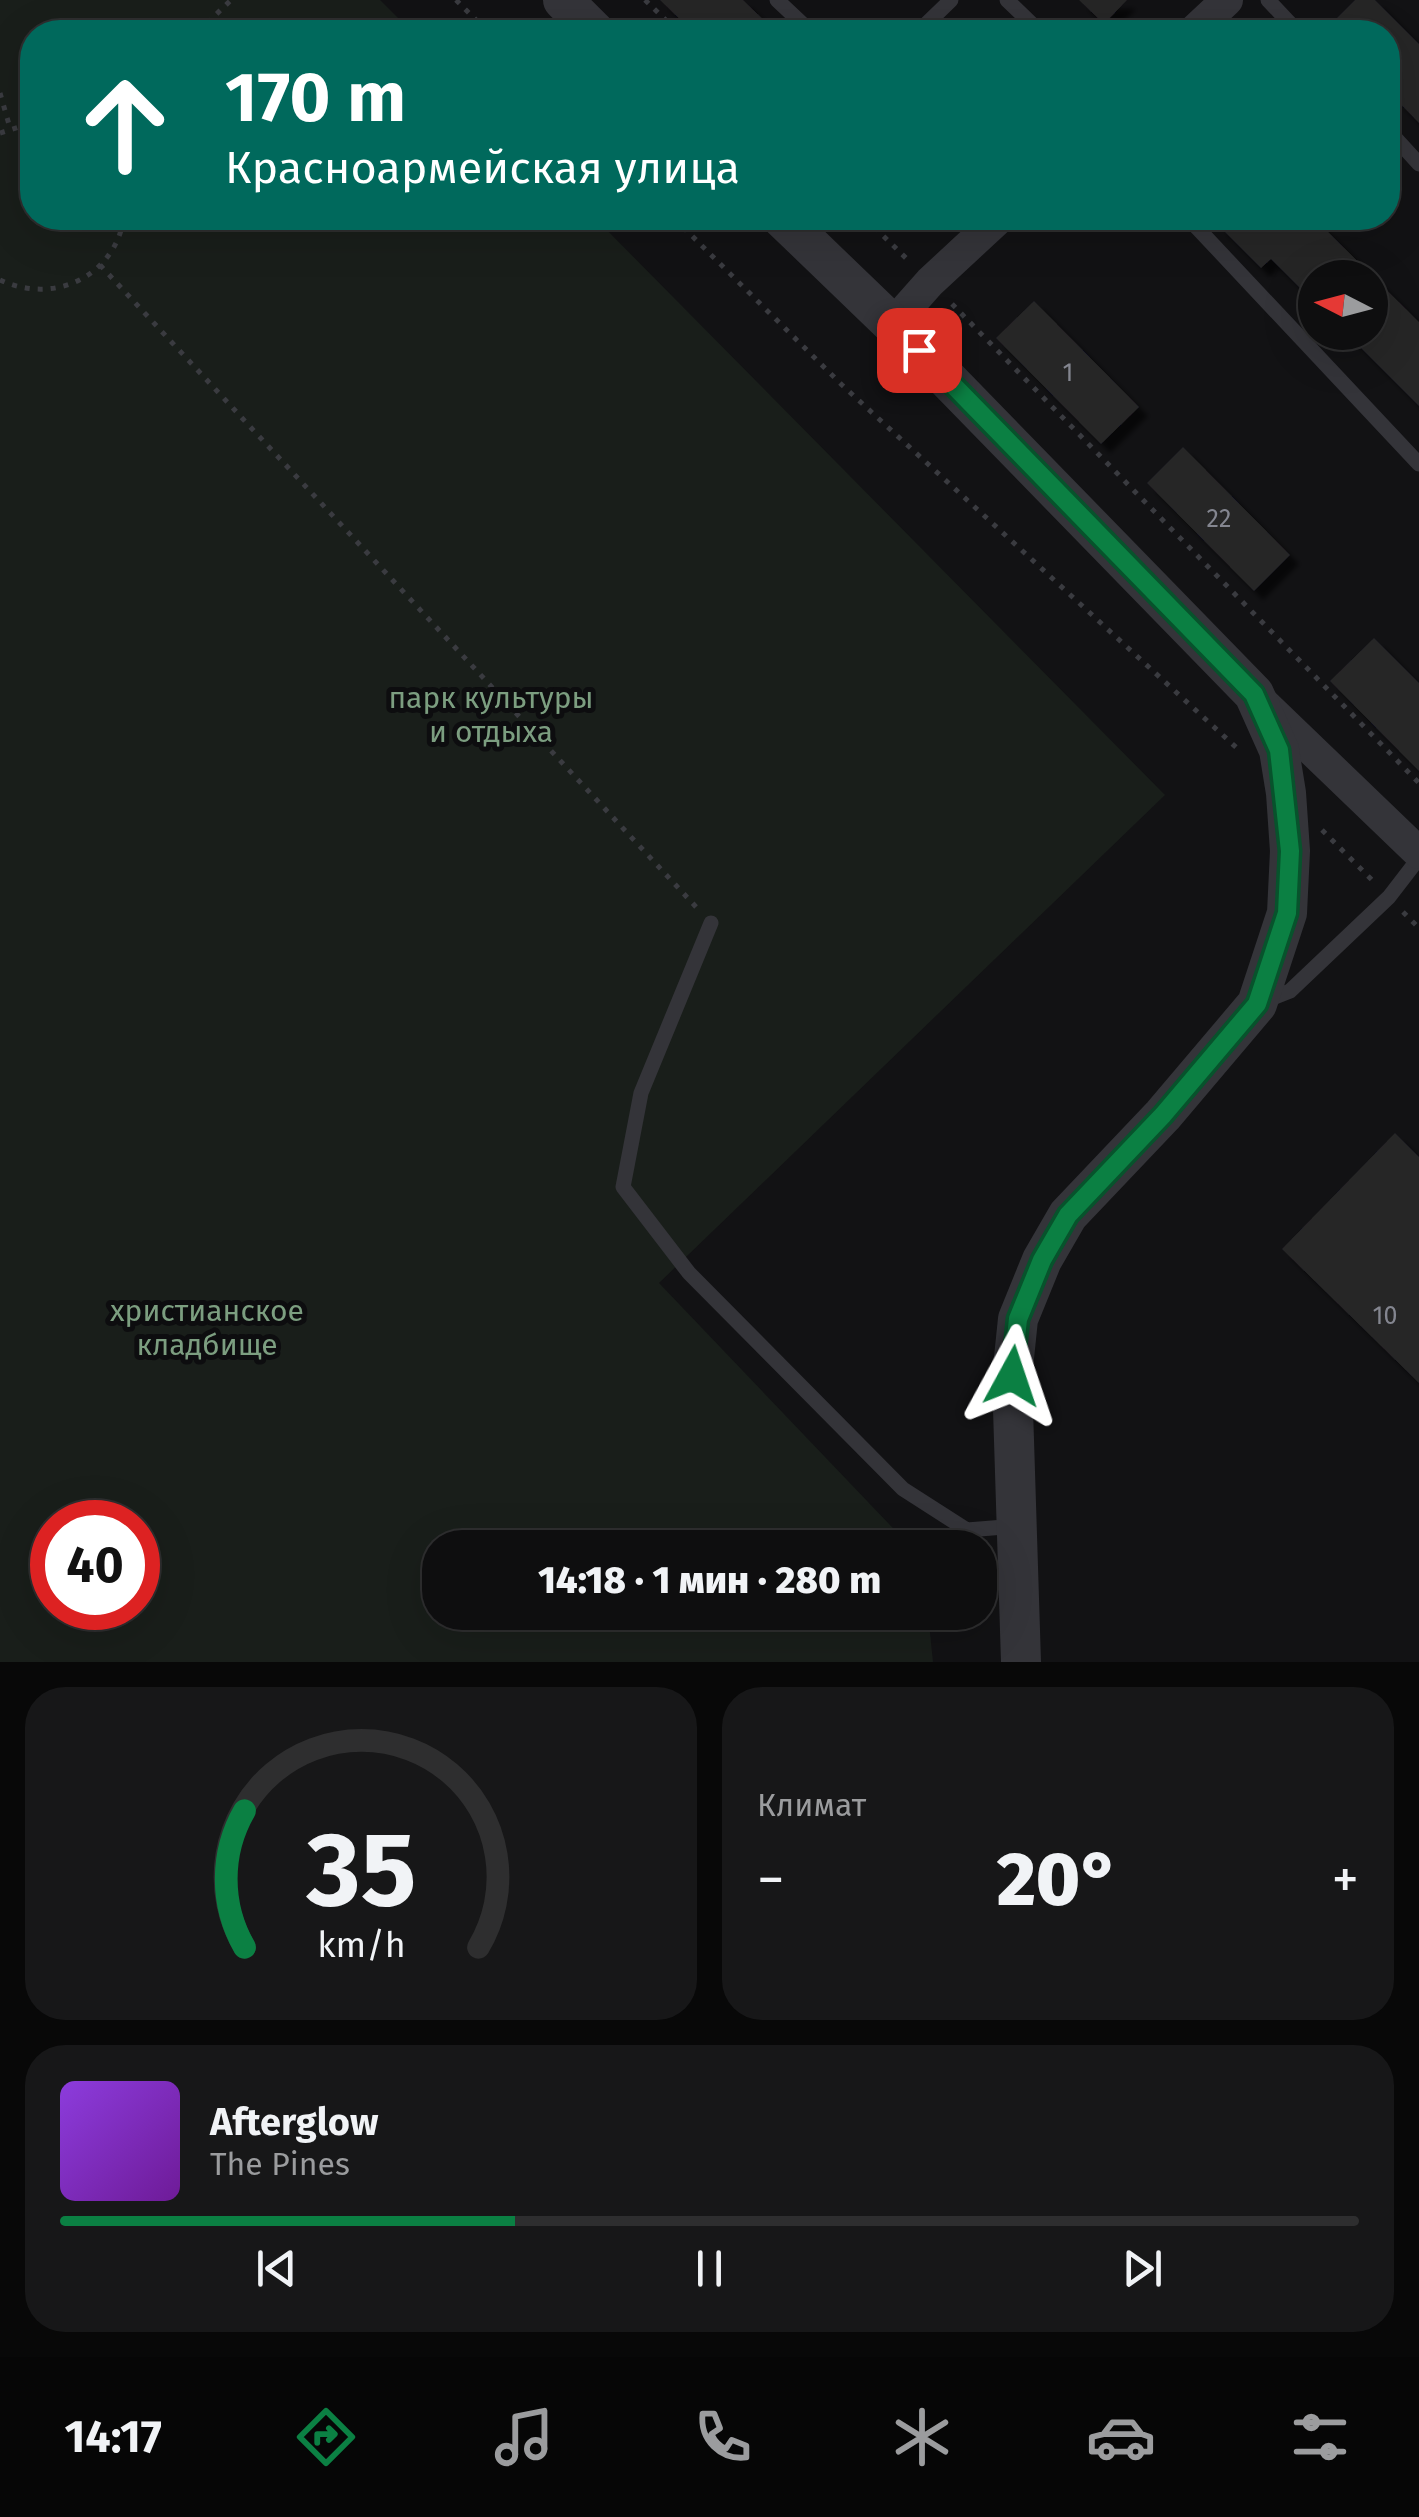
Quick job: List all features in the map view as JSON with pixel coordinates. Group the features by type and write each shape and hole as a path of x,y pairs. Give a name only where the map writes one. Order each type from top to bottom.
{"street":[{"path":"563,0 584,20"},
{"path":"1205,20 1226,0"},
{"path":"794,230 919,350 1254,694 1419,856"},
{"path":"891,326 930,282 986,230"},
{"path":"1021,1662 1014,1357 1018,1319 1042,1260 1068,1215 1163,1115 1257,1004 1287,913 1290,851 1286,794 1279,750 1254,694"}],"lane":[{"path":"778,0 799,20"},
{"path":"930,20 951,0"},
{"path":"1007,0 1028,20"},
{"path":"1268,0 1287,20"},
{"path":"1400,143 1419,164"},
{"path":"1199,230 1419,464"},
{"path":"1257,1004 1290,992 1389,897 1419,856"},
{"path":"711,923 641,1092 623,1187 690,1273 903,1489 967,1530 1017,1526"}],"path":[{"path":"210,20 230,0"},
{"path":"456,0 476,20"},
{"path":"645,0 666,20"},
{"path":"0,93 10,128"},
{"path":"0,133 20,126"},
{"path":"0,280 30,290 47,290 79,281 100,265 115,246 120,230"},
{"path":"686,230 842,385 1243,754"},
{"path":"877,230 1419,783"},
{"path":"100,265 711,923"},
{"path":"1286,794 1419,928"}],"green space":[{"name":"парк культуры и отдыха","path":"0,0 380,0 400,20 20,20 20,230 607,230 1165,795 659,1283 895,1530 422,1530 422,1630 930,1630 933,1662 0,1662"}],"building":[{"path":"660,0 743,0 764,20 681,20"},
{"path":"1079,0 1127,0 1108,20 1100,20"},
{"path":"1355,0 1375,0 1395,20 1335,20"},
{"path":"1400,25 1419,44 1419,123 1400,103"},
{"path":"1223,230 1326,230 1356,260 1298,260 1298,286 1271,259 1261,268"},
{"path":"1388,291 1419,322 1419,406 1363,350 1388,350"},
{"path":"1034,301 1139,407 1101,444 996,338"},
{"path":"1183,447 1290,555 1254,591 1147,483"},
{"path":"1374,638 1419,683 1419,771 1330,681"},
{"path":"1395,1133 1419,1157 1419,1383 1282,1249"}],"route":[{"path":"919,350 1254,694 1279,750 1286,794 1290,851 1287,913 1257,1004 1163,1115 1068,1215 1042,1260 1018,1319 1012,1376"}],"park label":[{"name":"христианское кладбище","path":"207,1328"}]}
